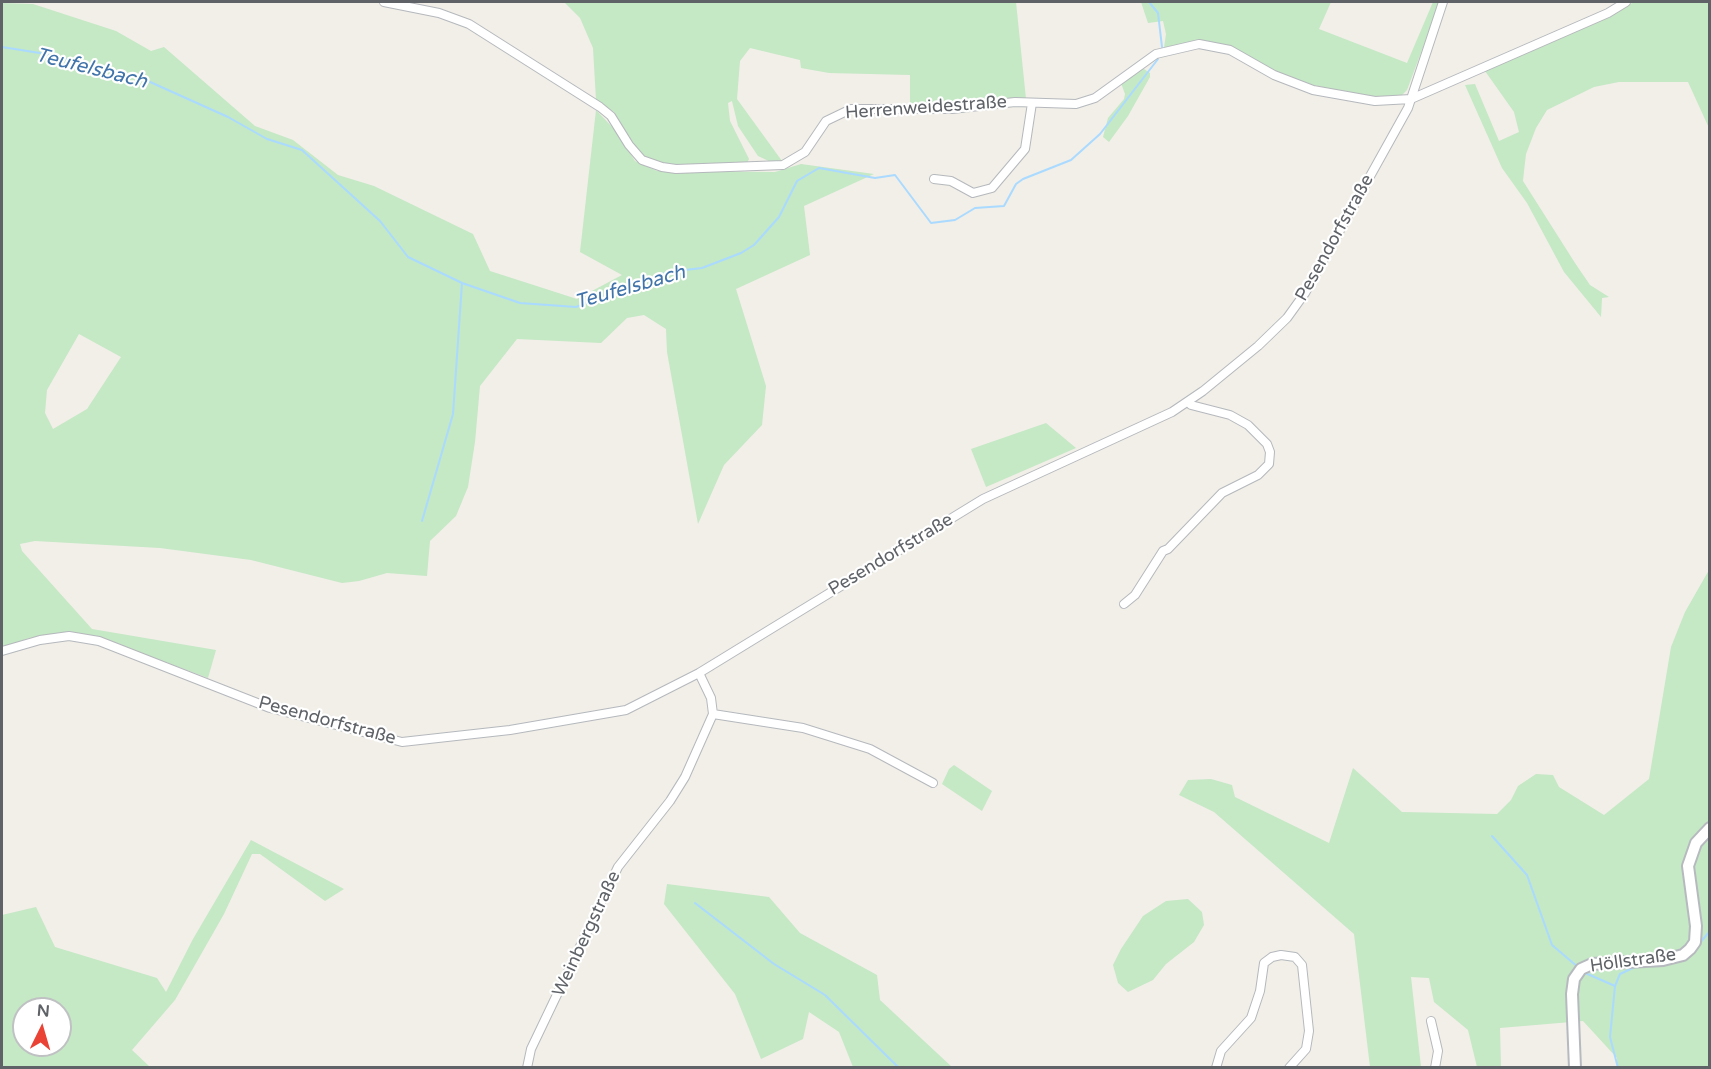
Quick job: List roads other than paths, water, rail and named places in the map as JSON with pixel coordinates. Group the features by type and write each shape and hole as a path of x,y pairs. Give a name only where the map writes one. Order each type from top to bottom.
{"street":[{"name":"Herrenweidestraße","path":"384,2 439,13 469,24 600,107 618,125 635,154 650,164 662,168 783,165 805,152 826,121 851,109 952,109 1007,102 1063,105 1086,102 1155,54 1199,44 1230,50 1274,75 1313,90 1375,101 1411,99"},
{"name":"Pesendorfstraße","path":"2,651 40,640 69,636 99,641 270,708 402,742 510,730 626,710 699,673 983,499 1188,402 1258,346 1295,308 1315,277 1411,99 1443,2"},
{"path":"1411,99 1608,13 1626,2"},
{"path":"934,179 951,181 973,193 992,188 1025,149 1032,103"},
{"path":"1124,604 1135,595 1163,551 1222,493 1258,476 1269,464 1270,452 1267,444 1248,425 1230,415 1188,402"},
{"path":"1126,593 1135,595"},
{"path":"699,673 711,698 713,714 814,731 870,749 933,783"},
{"name":"Weinbergstraße","path":"526,1068 531,1049 618,867 680,785 713,714"},
{"name":"Höllstraße","path":"1575,1068 1572,994 1574,979 1581,969 1592,964 1663,960 1683,955 1690,949 1695,942 1696,926 1688,866 1696,843 1710,828"},
{"path":"1216,1068 1221,1051 1249,1022 1260,991 1264,963 1272,957 1281,955 1295,957 1302,965 1309,1031 1306,1049 1289,1068"},
{"path":"1431,1021 1438,1051 1435,1068"}],"waterway":[{"name":"Teufelsbach","path":"1149,2 1158,13 1162,47"},
{"name":"Teufelsbach","path":"2,47 46,54 139,77 228,117 267,139 302,150 380,221 408,257 462,283 520,303 576,307 668,272 702,268 741,253 754,245 779,217 797,181 819,168 875,178 895,175 931,223 955,220 975,208 1004,206 1016,184 1071,160 1100,134 1158,59"},
{"path":"422,521 453,414 462,283"},
{"path":"1492,836 1527,875 1552,945 1579,968"},
{"path":"695,903 774,964 825,995 899,1068"},
{"path":"1699,944 1710,931"},
{"path":"1618,1068 1610,1037 1615,986 1620,974 1637,966"},
{"path":"1583,972 1615,986"}]}
